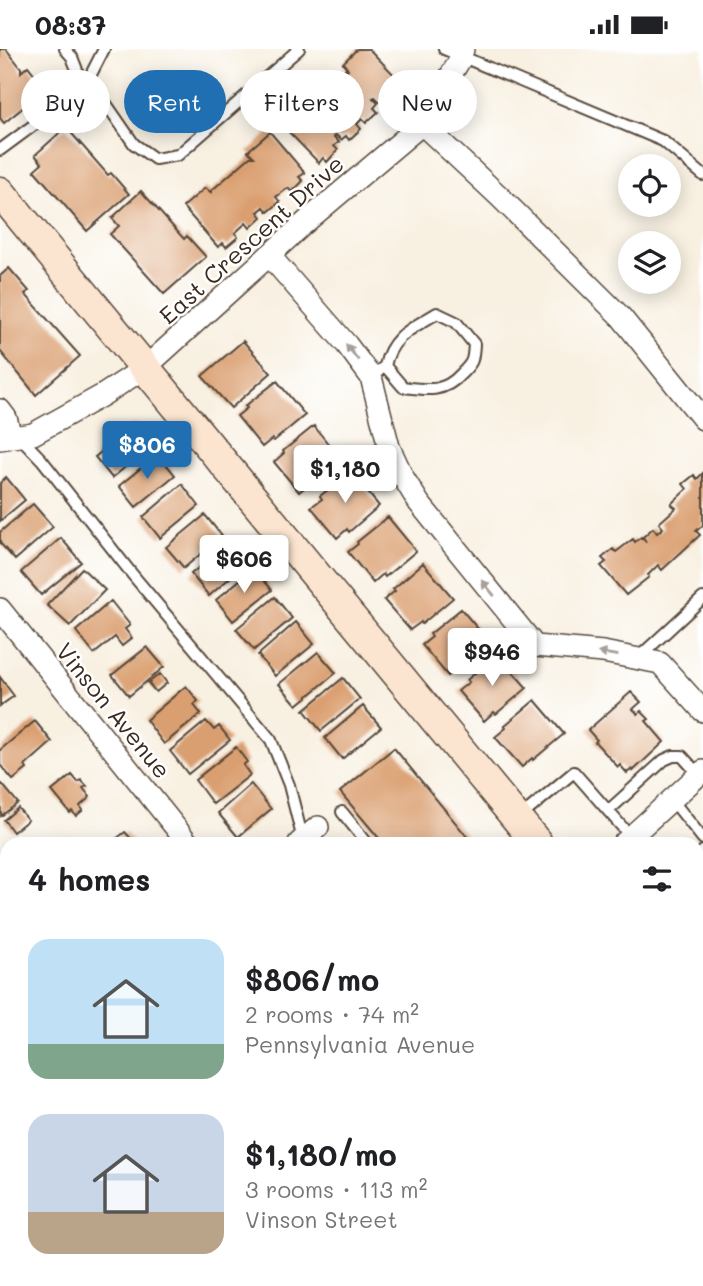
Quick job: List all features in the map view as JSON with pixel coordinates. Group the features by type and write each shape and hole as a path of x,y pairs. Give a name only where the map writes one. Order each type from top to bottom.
{"main road":[{"path":"0,192 532,837"}],"street":[{"name":"East Crescent Drive","path":"448,70 456,52"},
{"name":"East Crescent Drive","path":"10,437 33,433 61,419 146,367 269,255 411,133"},
{"path":"432,133 621,317 703,419"},
{"path":"269,255 347,345 378,371 389,447 403,477 419,503 535,646 603,652 660,663 703,711"},
{"path":"0,410 6,418 10,437"},
{"name":"Vinson Avenue","path":"0,609 183,837"},
{"path":"631,837 701,773"}],"lane":[{"path":"65,49 77,70"},
{"path":"93,70 104,49"},
{"path":"110,109 134,143 155,159 178,155 299,49"},
{"path":"456,52 663,141 703,175"},
{"path":"0,150 23,133"},
{"path":"437,313 456,321 474,344 473,361 451,385 429,390 403,387 378,371 388,350 405,333 437,313"},
{"path":"10,437 42,460 132,574 271,740 306,837"},
{"path":"637,659 703,598"},
{"path":"608,811 664,760 673,756 682,756 701,773"},
{"path":"517,819 573,772 608,811 626,837"},
{"path":"672,800 701,837"},
{"path":"342,812 362,837"}],"building":[{"path":"0,49 6,49 21,68 21,109 4,123 0,118"},
{"path":"357,49 369,49 389,70 378,70 378,100 373,98 378,103 374,108 378,112 366,123 364,70 347,70 343,63"},
{"path":"59,133 71,133 108,175 111,173 129,194 87,231 34,170 42,163 35,155"},
{"path":"271,133 305,173 299,177 303,181 292,192 288,188 276,197 280,202 268,212 264,207 258,212 262,217 250,228 246,223 235,233 238,237 226,247 223,243 218,247 183,207 205,188 212,193 211,191 250,157 254,157 248,151"},
{"path":"290,133 357,133 349,140 346,136 341,140 336,135 334,137 339,142 334,146 338,150 327,162 323,158 319,163"},
{"path":"141,191 184,239 187,236 206,257 164,294 110,234 119,226 112,218"},
{"path":"9,268 29,291 25,294 80,356 36,395 0,351 0,276"},
{"path":"243,341 271,373 231,408 202,376"},
{"path":"277,381 305,415 274,441 272,439 262,447 237,416 247,408 245,406"},
{"path":"134,425 151,446 112,478 95,457"},
{"path":"314,426 342,461 312,487 309,484 299,492 274,462 283,451"},
{"path":"158,454 175,475 136,507 119,486"},
{"path":"351,472 379,506 349,532 347,529 337,538 311,507 322,499 320,496"},
{"path":"703,473 703,525 696,531 700,535 662,570 658,565 649,577 626,595 601,566 606,562 602,558 613,549 616,552 633,539 635,542 641,537 646,542 643,537 653,528 657,533 663,528 659,523 676,508 671,504 687,489 683,484 694,475 697,479"},
{"path":"6,477 25,500 0,521 0,483"},
{"path":"182,484 199,506 160,538 143,517"},
{"path":"33,504 53,527 15,560 0,543 0,532"},
{"path":"205,515 222,536 184,568 166,547"},
{"path":"388,517 416,551 385,577 383,574 373,583 348,552"},
{"path":"61,538 81,562 41,595 21,572"},
{"path":"230,542 247,563 209,596 191,574"},
{"path":"423,563 453,598 422,624 421,622 410,630 384,600"},
{"path":"82,568 105,590 70,626 47,605"},
{"path":"254,568 272,590 233,621 216,600"},
{"path":"275,597 292,618 254,650 236,629"},
{"path":"111,601 130,625 125,629 132,638 122,646 115,637 94,654 76,631"},
{"path":"461,609 490,643 448,676 422,645 432,637 430,634"},
{"path":"296,622 314,644 275,676 258,655"},
{"path":"147,647 164,667 129,696 112,675"},
{"path":"318,652 336,673 297,705 279,684"},
{"path":"497,654 527,688 484,721 458,691"},
{"path":"160,674 167,683 156,692 148,683"},
{"path":"0,677 14,696 0,706"},
{"path":"343,678 360,699 321,731 304,710"},
{"path":"186,686 198,701 194,705 201,714 164,744 146,720"},
{"path":"631,692 641,702 633,709 638,714 641,711 649,719 646,721 664,742 633,771 632,769 627,773 595,742 597,740 588,730"},
{"path":"535,700 564,734 522,767 495,737"},
{"path":"363,706 381,727 342,759 325,738"},
{"path":"35,721 52,742 13,780 0,765 0,750"},
{"path":"206,721 214,730 219,726 230,740 188,774 170,751"},
{"path":"236,747 247,762 243,765 250,775 213,804 195,780"},
{"path":"394,748 467,837 378,837 340,792"},
{"path":"72,775 87,786 83,788 90,797 80,806 83,810 76,816 72,811 70,813 52,791"},
{"path":"2,784 18,803 1,816 0,786"},
{"path":"251,784 271,809 238,837 218,813"},
{"path":"18,808 28,820 13,832 4,820"}]}
